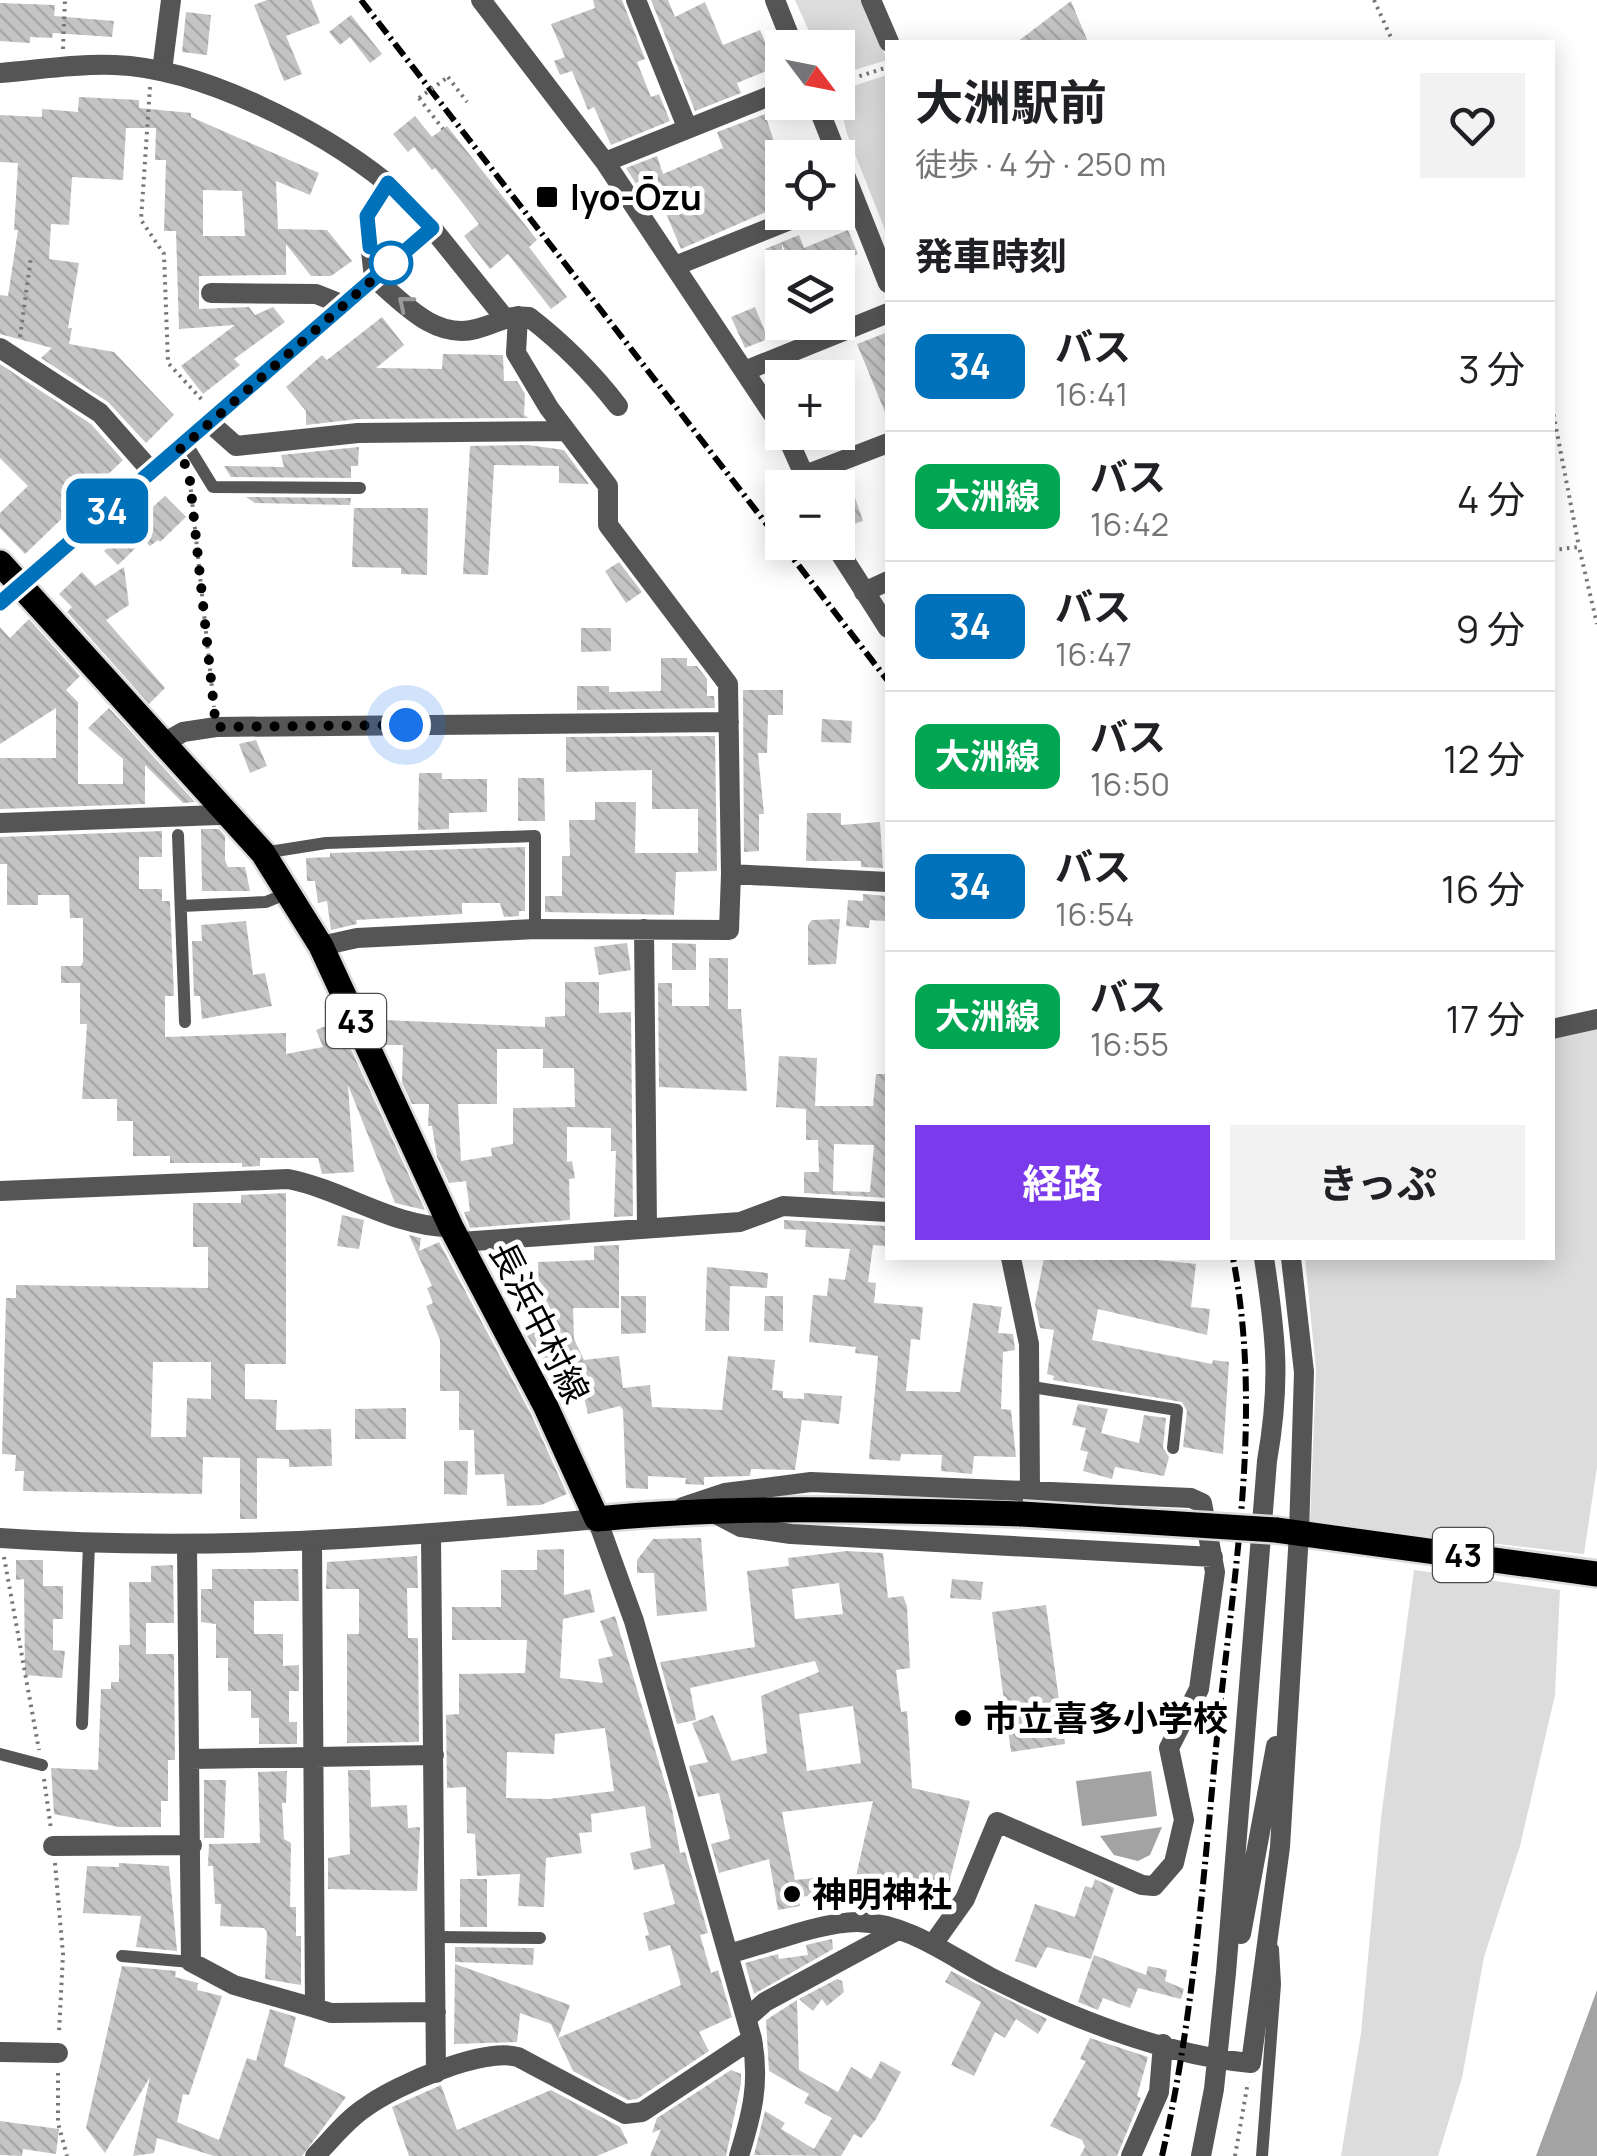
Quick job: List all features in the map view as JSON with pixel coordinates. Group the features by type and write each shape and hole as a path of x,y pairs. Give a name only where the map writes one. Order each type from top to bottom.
{"main road":[{"path":"9,594 374,278"},
{"name":"長浜中村線","path":"0,563 9,594 164,743 263,852 321,946 456,1234 526,1378 546,1407 597,1519"},
{"name":"43","path":"597,1519 704,1509 1022,1514 1288,1531 1597,1574"}],"street":[{"path":"158,70 171,0"},
{"path":"481,0 605,162 765,399"},
{"path":"636,0 688,127"},
{"path":"775,0 787,30"},
{"path":"871,0 888,40"},
{"path":"0,73 114,64 158,70 322,134 388,183 511,316 516,353 608,486 608,525 728,684 732,874 729,930 535,929 357,938 321,946"},
{"path":"605,162 765,98"},
{"path":"388,183 367,216 374,278 438,329 475,330 511,316 529,317 552,340 581,357 618,406"},
{"path":"855,216 885,277"},
{"path":"374,278 432,228"},
{"path":"675,266 765,230"},
{"path":"211,293 316,294 344,305"},
{"path":"747,370 885,315"},
{"path":"8,353 100,413 152,472"},
{"path":"213,420 236,446 358,433 566,430"},
{"path":"830,470 885,444"},
{"path":"844,560 885,624"},
{"path":"864,592 885,582"},
{"path":"164,743 182,732 216,727 729,722"},
{"path":"0,824 116,822 220,815 224,810"},
{"path":"732,874 885,882"},
{"path":"644,929 647,1227"},
{"path":"1555,1027 1597,1019"},
{"path":"0,1191 288,1180 316,1185 456,1234 568,1238 647,1227 740,1222 782,1206 885,1212"},
{"path":"1011,1260 1029,1344 1030,1490"},
{"path":"1201,2156 1226,1973 1268,1461 1278,1397 1276,1334 1264,1260"},
{"path":"731,1952 854,1922 898,1930 1095,2023 1163,2044 1251,2063 1271,1918 1290,1704 1288,1531 1304,1372 1291,1260"},
{"path":"804,1534 799,1522 811,1482"},
{"path":"666,1512 725,1493 811,1482 1198,1499 1215,1572 1199,1689 1169,1748 1184,1820 1168,1873 1154,1886 1142,1885 998,1822 965,1899 933,1944"},
{"path":"704,1509 740,1527 804,1534 1213,1556"},
{"path":"0,1538 187,1546 312,1543 597,1519 634,1621 659,1720 731,1952 752,2039 758,2088 740,2156"},
{"path":"431,1534 436,2073"},
{"path":"312,1543 315,2008"},
{"path":"187,1546 191,1962 234,1985 331,2013 436,2012"},
{"path":"1226,1973 1238,1945 1277,1742 1290,1704"},
{"path":"190,1758 434,1754"},
{"path":"53,1846 192,1846"},
{"path":"747,2018 764,2002 898,1930"},
{"path":"315,2156 366,2106 436,2073 500,2052 518,2056 625,2114 642,2112 752,2039"},
{"path":"1130,2156 1159,2092 1163,2044"},
{"path":"0,2052 58,2053"}],"lane":[{"path":"182,447 213,486 360,488"},
{"path":"178,835 186,1022"},
{"path":"263,852 326,843 535,836 535,929"},
{"path":"182,906 266,902 288,893"},
{"path":"1032,1387 1177,1410 1173,1448"},
{"path":"82,1724 89,1544"},
{"path":"0,1754 42,1765"},
{"path":"1262,2156 1275,1984 1271,1918"},
{"path":"437,1937 540,1938"},
{"path":"122,1956 191,1962"}],"path":[{"path":"65,0 62,42 68,68"},
{"path":"1374,0 1392,40"},
{"path":"855,78 885,68"},
{"path":"158,70 142,220 164,254 168,363 213,420"},
{"path":"442,130 419,98 448,76 467,102"},
{"path":"8,353 30,258"},
{"path":"1555,423 1597,624"},
{"path":"182,447 189,472 216,727"},
{"path":"1555,550 1579,548"},
{"path":"1235,2156 1251,2063"}],"shaded area":[{"path":"795,0 865,0 885,61 855,70 855,30 808,30"},
{"path":"885,76 885,230 855,154 855,140 849,140 844,120 855,120 855,85"},
{"path":"1597,1028 1597,1467 1584,1554 1310,1522 1316,1370 1305,1260 1555,1260 1555,1036"},
{"path":"1414,1570 1560,1590 1555,1695 1520,1846 1484,1957 1462,2078 1438,2156 1341,2156 1361,2033 1381,1818"},
{"path":"1151,1771 1157,1816 1082,1826 1076,1781"},
{"path":"1162,1827 1150,1855 1138,1861 1114,1855 1100,1836"},
{"path":"1597,1990 1597,2156 1536,2156"}],"building":[{"path":"267,0 311,0 320,23 286,36 302,74 284,81 254,5"},
{"path":"593,0 622,0 645,59 637,62 651,97 659,94 670,121 611,145 594,107 588,110 572,71 560,75 554,61 565,57 551,24 595,8"},
{"path":"651,0 668,0 675,17 705,2 723,45 760,30 765,42 765,72 737,83 741,93 695,111"},
{"path":"1071,1 1087,40 1020,40"},
{"path":"0,3 55,5 54,16 114,21 112,37 53,33 52,38 30,37 30,43 0,41"},
{"path":"186,12 211,15 207,55 182,52"},
{"path":"351,15 382,54 370,63 350,37 340,45 329,32"},
{"path":"79,97 139,100 139,108 191,113 191,117 319,173 310,195 276,181 278,229 327,230 352,261 331,276 311,276 286,244 286,275 199,276 199,309 249,307 255,315 273,307 285,322 234,359 240,365 203,394 181,366 235,325 179,329 176,231 164,231 166,160 155,160 156,128 126,128 123,180 72,177 69,225 51,224 49,259 79,263 69,344 114,352 174,415 146,443 108,402 41,358 52,348 0,334 0,295 8,296 18,230 14,230 18,163 0,162 0,115 42,117 42,109 78,112","holes":["203,190 242,191 245,236 203,236"]},
{"path":"765,114 773,140 765,140 765,212 681,249 653,182 638,187 626,168 657,156 663,174 723,148 717,132"},
{"path":"415,116 432,137 447,126 537,240 529,247 567,297 551,309 508,254 490,269 464,236 479,224 435,168 432,170 414,147 408,152 393,134"},
{"path":"848,230 858,254 855,255 855,250 784,250 782,244 782,250 765,249 799,235 804,248"},
{"path":"755,307 765,340 745,348 731,317"},
{"path":"382,317 404,345 376,368 442,369 443,354 503,355 504,381 517,381 525,394 524,415 529,418 358,419 306,425 306,411 286,387 322,355 327,360"},
{"path":"885,333 885,412 857,344"},
{"path":"0,364 91,424 123,460 25,554 0,528 0,513 28,486 0,458"},
{"path":"528,445 564,450 589,484 559,483 559,466 494,465 488,575 463,574 470,446"},
{"path":"359,447 358,466 351,466 351,478 231,477 224,466 284,467 281,455"},
{"path":"165,496 186,517 160,542 150,546 144,540 118,565 104,551"},
{"path":"246,497 351,498 350,505 255,503"},
{"path":"855,498 863,521 855,524"},
{"path":"354,508 428,508 427,575 401,574 401,568 352,567"},
{"path":"619,562 642,592 626,603 605,571"},
{"path":"124,567 129,605 106,620 165,688 149,704 67,612 72,607 59,594 82,572 95,586"},
{"path":"29,619 80,676 66,690 78,702 78,784 123,784 123,759 88,728 109,708 195,802 183,803 145,765 145,804 0,809 0,758 56,758 56,708 0,744 0,627 10,638"},
{"path":"581,628 611,628 611,651 581,652"},
{"path":"661,658 687,658 687,666 697,666 707,679 707,696 714,696 715,708 577,710 577,686 609,686 609,692 661,691"},
{"path":"743,690 783,690 783,715 768,715 767,753 758,753 764,814 759,814 759,851 744,852"},
{"path":"822,719 852,721 851,743 821,742"},
{"path":"715,736 717,871 676,872 674,915 545,912 545,896 562,896 562,856 570,856 569,820 595,820 595,802 636,802 635,853 698,853 698,809 652,809 652,770 566,772 566,737"},
{"path":"256,740 267,766 250,773 239,744"},
{"path":"419,773 442,773 442,779 487,779 487,812 449,813 449,829 418,830"},
{"path":"518,778 544,778 545,821 518,821"},
{"path":"807,813 841,813 841,825 880,822 883,868 861,867 861,861 806,861"},
{"path":"201,829 219,829 225,836 228,867 245,867 250,891 202,891"},
{"path":"162,831 162,857 139,857 139,889 162,889 162,901 170,901 174,996 165,996 165,1037 286,1033 286,1054 323,1047 316,1030 338,1021 425,1210 395,1203 348,1085 354,1172 322,1174 318,1158 260,1158 260,1166 242,1167 242,1163 170,1163 170,1156 133,1156 133,1121 117,1121 117,1099 82,1099 87,1024 80,1024 80,983 61,983 61,966 81,966 83,962 83,918 70,918 69,895 38,895 38,905 7,905 7,864 0,864 0,837"},
{"path":"525,847 525,911 519,911 519,916 504,917 500,903 462,903 462,914 356,920 357,924 331,930 327,901 318,903 315,881 307,881 306,858 330,857 330,853"},
{"path":"863,894 885,896 885,921 870,920 869,928 846,926 848,900 863,901"},
{"path":"840,919 836,964 808,965 808,925 812,920"},
{"path":"246,921 253,975 265,973 272,1006 202,1019 200,996 194,996 192,941 202,941 201,925"},
{"path":"627,943 631,970 599,975 594,947"},
{"path":"672,943 696,944 696,970 672,970"},
{"path":"709,958 728,958 728,1009 741,1009 747,1091 659,1087 658,983 672,983 672,1006 709,1006"},
{"path":"565,982 599,982 599,1013 631,1012 633,1216 614,1217 616,1151 611,1151 611,1128 567,1127 567,1162 572,1161 575,1178 569,1179 570,1220 470,1228 464,1212 470,1211 466,1181 449,1183 437,1157 432,1126 428,1126 429,1104 412,1104 402,1083 403,1045 385,1045 385,1020 545,1027 545,1017 565,1016","holes":["497,1049 543,1049 543,1068 574,1068 575,1107 513,1108 513,1144 491,1148 492,1156 461,1161 458,1104 497,1104"]},
{"path":"779,1056 817,1058 815,1106 873,1106 876,1074 885,1074 885,1198 804,1193 804,1172 819,1172 818,1140 806,1140 806,1109 776,1107","holes":["834,1144 874,1145 870,1192 833,1191"]},
{"path":"286,1193 286,1364 245,1364 245,1399 277,1400 276,1430 331,1429 332,1466 289,1467 289,1459 257,1458 257,1519 240,1519 240,1458 203,1457 202,1494 23,1491 24,1471 15,1471 16,1455 2,1454 6,1298 16,1298 16,1285 208,1288 208,1247 193,1247 193,1203 241,1203 241,1195","holes":["153,1362 211,1362 211,1399 187,1398 186,1437 151,1437"]},
{"path":"342,1215 364,1220 359,1249 337,1246"},
{"path":"784,1220 885,1226 885,1246 873,1245 868,1282 876,1283 874,1303 923,1307 920,1340 911,1339 906,1391 960,1392 973,1303 1002,1307 998,1333 1013,1334 1015,1350 1003,1352 1001,1409 1011,1410 1016,1457 974,1456 972,1474 941,1471 942,1455 901,1454 900,1461 869,1459 878,1356 855,1353 856,1347 809,1342 813,1295 827,1296 829,1278 845,1280 850,1249 805,1247 806,1230 784,1229"},
{"path":"409,1235 421,1238 419,1251 439,1242 531,1414 567,1494 541,1505 507,1506 504,1474 475,1475 474,1430 459,1430 459,1391 440,1391 440,1340 426,1306 433,1303 427,1288 432,1286"},
{"path":"619,1245 619,1308 573,1308 574,1339 584,1360 619,1356 623,1388 650,1385 652,1407 722,1410 728,1356 775,1360 772,1390 783,1391 783,1398 804,1399 804,1393 842,1396 839,1424 802,1420 795,1470 751,1469 750,1476 704,1477 704,1485 685,1484 686,1478 648,1476 648,1489 626,1488 623,1410 620,1406 588,1414 580,1380 572,1384 560,1361 548,1367 527,1336 540,1329 538,1262 594,1260 594,1246"},
{"path":"1044,1260 1196,1264 1191,1307 1210,1309 1207,1335 1098,1309 1092,1340 1212,1364 1213,1360 1229,1362 1223,1454 1183,1447 1187,1411 1182,1402 1053,1380 1054,1376 1047,1374 1054,1330 1040,1328 1035,1304"},
{"path":"707,1267 768,1273 767,1288 730,1286 729,1331 705,1331"},
{"path":"621,1296 646,1296 646,1333 621,1334"},
{"path":"765,1296 783,1296 783,1331 764,1331"},
{"path":"1078,1404 1108,1409 1101,1433 1139,1443 1144,1415 1166,1418 1163,1448 1169,1457 1164,1476 1115,1467 1112,1479 1083,1471 1088,1452 1080,1450 1086,1428 1072,1425"},
{"path":"406,1408 406,1439 355,1439 355,1409"},
{"path":"444,1461 468,1461 467,1495 444,1494"},
{"path":"701,1538 707,1611 657,1616 654,1573 637,1573 637,1560 653,1539"},
{"path":"564,1549 564,1595 590,1589 595,1612 563,1619 560,1678 603,1683 598,1659 613,1656 600,1621 615,1616 671,1803 680,1853 685,1852 708,1933 700,1935 711,1973 718,1970 732,2017 699,2032 709,2051 637,2099 628,2100 573,2071 551,2024 520,2013 517,2042 454,2044 455,1964 570,2005 558,2038 681,1985 670,1945 649,1951 645,1936 649,1935 643,1913 675,1904 664,1864 634,1870 630,1853 651,1848 645,1806 591,1814 592,1832 579,1833 582,1853 546,1858 544,1907 518,1906 520,1874 477,1876 475,1834 467,1833 466,1787 447,1788 446,1715 459,1714 459,1674 525,1673 527,1640 452,1640 452,1607 501,1607 501,1570 537,1570 537,1550","holes":["605,1728 614,1791 549,1799 506,1798 507,1752 554,1754 555,1734"]},
{"path":"847,1551 883,1553 888,1598 903,1596 907,1606 910,1668 896,1670 901,1712 907,1711 912,1788 970,1801 943,1906 854,1885 873,1801 782,1812 795,1880 825,1877 827,1894 799,1897 800,1906 778,1910 769,1859 719,1873 711,1844 730,1839 719,1793 698,1797 689,1766 708,1762 692,1723 713,1715 732,1761 767,1753 761,1696 819,1672 815,1661 690,1688 696,1720 677,1724 660,1662 755,1647 747,1571 789,1566 788,1558","holes":["839,1583 843,1614 795,1619 792,1589","853,1706 861,1763 807,1771 799,1714"]},
{"path":"417,1556 418,1588 407,1588 408,1638 418,1638 419,1742 347,1743 347,1634 359,1634 359,1589 326,1589 327,1562"},
{"path":"16,1560 43,1560 43,1586 63,1586 63,1619 53,1619 53,1650 65,1651 62,1678 25,1675 24,1579 16,1580"},
{"path":"173,1565 174,1623 146,1623 146,1654 174,1654 175,1760 168,1760 168,1801 161,1801 161,1827 119,1827 54,1814 51,1768 98,1770 101,1689 111,1689 111,1682 119,1682 119,1645 130,1645 129,1582 151,1582 151,1566"},
{"path":"212,1569 298,1569 299,1601 254,1601 254,1634 283,1634 283,1666 299,1665 299,1691 289,1691 289,1722 297,1722 297,1744 259,1744 259,1718 251,1718 251,1691 228,1691 228,1658 216,1658 216,1624 201,1622 201,1589 212,1589"},
{"path":"952,1579 983,1582 981,1600 950,1598"},
{"path":"1046,1605 1065,1744 1011,1752 992,1612"},
{"path":"348,1770 370,1770 371,1807 407,1805 408,1828 420,1827 417,1891 328,1889 328,1858 350,1854"},
{"path":"287,1771 286,1803 282,1803 284,1839 291,1843 290,1907 296,1907 296,1936 301,1936 301,1985 265,1979 264,1928 220,1926 221,1904 215,1904 213,1866 208,1866 209,1844 260,1843 258,1772"},
{"path":"204,1780 226,1780 224,1838 204,1838"},
{"path":"119,1863 169,1866 177,1951 136,1947 141,1916 83,1913 87,1866 119,1867"},
{"path":"460,1879 487,1879 487,1927 460,1927"},
{"path":"1095,1879 1114,1888 1091,1959 1047,1947 1036,1968 1015,1961 1035,1904 1075,1917 1085,1886 1092,1888"},
{"path":"832,1939 833,1949 754,1994 745,1963 778,1954 779,1959 808,1955 806,1945"},
{"path":"455,1947 534,1948 533,1965 455,1962"},
{"path":"1094,1955 1146,1975 1148,1966 1167,1970 1165,1981 1184,1989 1181,1999 1138,1988 1130,2008 1103,1998 1098,2010 1078,2002"},
{"path":"122,1966 176,1971 175,1977 198,1983 197,1990 222,1996 189,2095 183,2094 177,2122 219,2140 247,2058 256,2061 270,2009 296,2017 284,2066 346,2097 302,2156 214,2156 157,2138 154,2153 133,2156 150,2077 105,2153 86,2128"},
{"path":"951,1971 1047,2019 1038,2034 1016,2019 1005,2038 995,2032 974,2076 951,2065 981,2002 945,1982"},
{"path":"837,1979 842,1981 844,1992 827,2006 822,1999 813,2011 799,1999"},
{"path":"797,2000 799,2070 838,2092 851,2067 871,2079 881,2061 901,2072 876,2119 861,2138 854,2134 841,2156 754,2155 765,2111 785,2123 781,2129 814,2149 832,2118 804,2103 809,2094 769,2071 766,2020"},
{"path":"1090,2038 1148,2057 1137,2096 1141,2098 1117,2156 1080,2156 1085,2147 1082,2140 1050,2126 1086,2061 1080,2059"},
{"path":"731,2070 741,2074 741,2083 726,2156 650,2156 661,2129 652,2133 657,2118"},
{"path":"441,2085 457,2130 551,2090 620,2127 628,2143 597,2156 409,2156 392,2107"},
{"path":"0,2121 59,2129 56,2154 23,2149 22,2156 0,2155"}],"railway":[{"path":"361,0 885,677"},
{"path":"1162,2156 1197,1943 1243,1492 1246,1374 1233,1260"}],"bus line":[{"name":"34","path":"0,603 432,228 388,183 367,216 370,247"}],"place":[{"name":"Iyo-Ōzu","path":"547,197"},
{"name":"市立喜多小学校","path":"963,1718"},
{"name":"神明神社","path":"792,1894"}],"route":[{"path":"391,263 394,261 178,451 189,472 216,727 406,725"}]}
